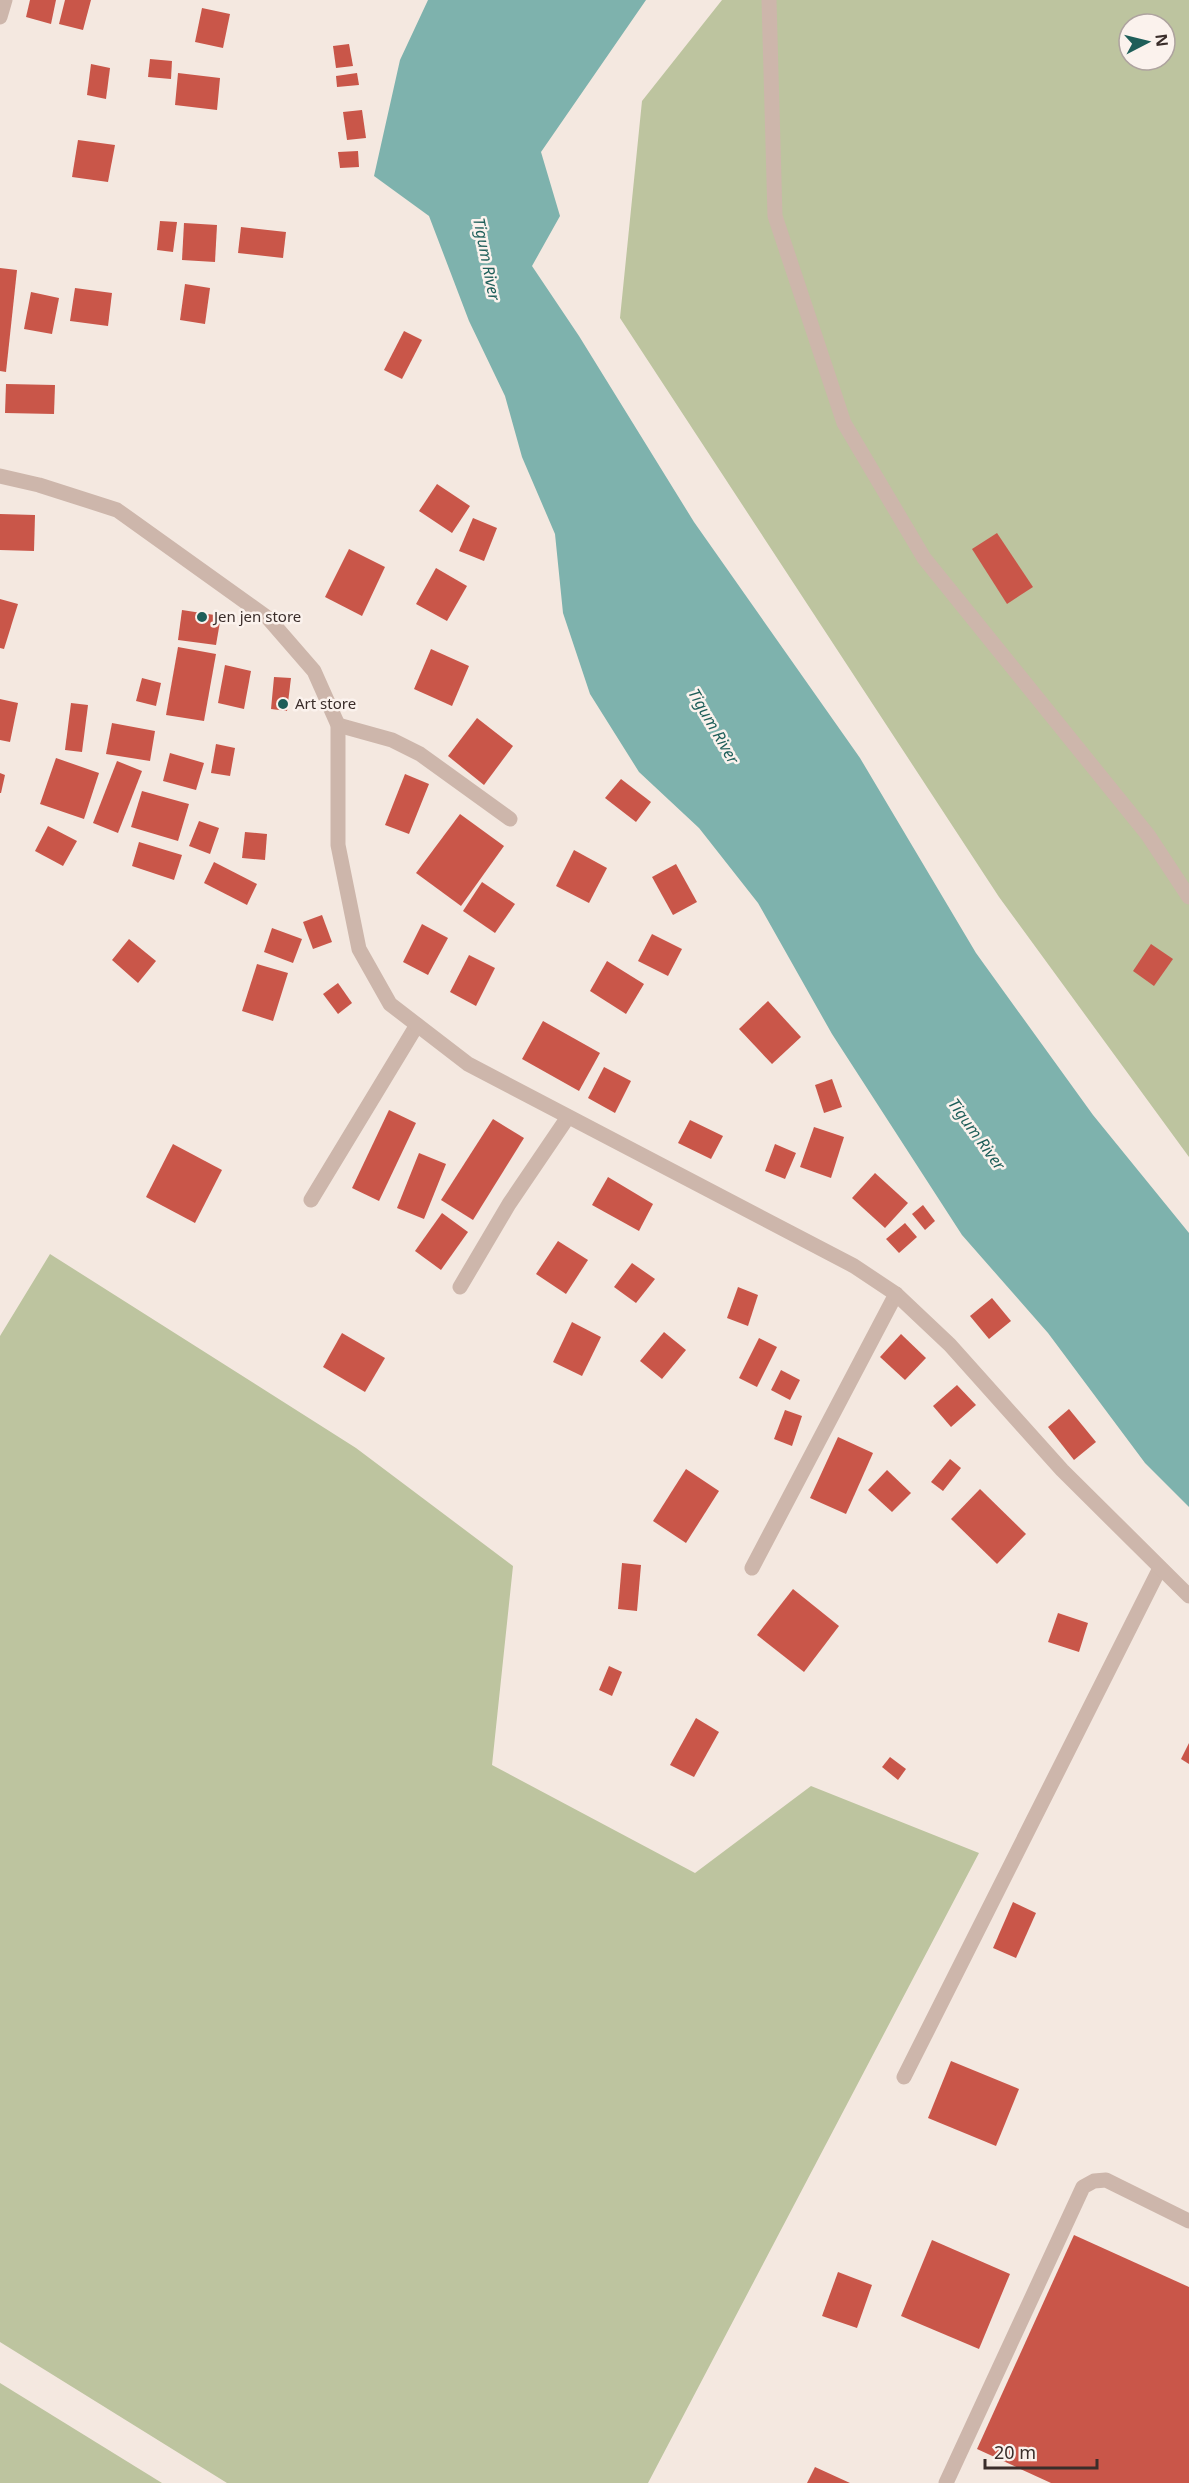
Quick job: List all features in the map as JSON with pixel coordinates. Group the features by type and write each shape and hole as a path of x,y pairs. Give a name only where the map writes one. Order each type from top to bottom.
{"street":[{"path":"0,17 5,0"},
{"path":"770,0 775,216 844,423 924,558 1148,835 1189,897"},
{"path":"0,476 39,485 117,510 268,618 314,671 338,724 338,845 358,949 390,1004 468,1064 854,1266 896,1294 950,1345 1062,1470 1189,1596"},
{"path":"338,724 392,740 420,754 510,819"},
{"path":"311,1200 417,1025"},
{"path":"460,1287 509,1204 568,1117"},
{"path":"752,1568 896,1294"},
{"path":"904,2077 1160,1568"},
{"path":"950,2482 1083,2187 1094,2181 1106,2180 1189,2221"}],"green space":[{"path":"722,0 1189,0 1189,1157 999,897 620,318 642,101"},
{"path":"50,1254 356,1448 513,1566 492,1765 695,1873 811,1786 979,1853 648,2483 227,2483 0,2342 0,1336"},
{"path":"0,2383 162,2483 0,2483"}],"water":[{"name":"Tigum River","path":"428,0 646,0 541,152 560,216 532,266 579,336 694,522 860,758 976,953 1093,1115 1189,1233 1189,1507 1145,1463 1048,1333 962,1235 832,1034 758,903 699,828 639,772 590,694 563,613 555,534 522,457 505,396 469,321 429,216 374,176 400,60"}],"building":[{"path":"30,0 56,0 51,24 26,17"},
{"path":"65,0 91,0 83,30 59,24"},
{"path":"202,8 230,14 223,48 195,42"},
{"path":"349,44 353,66 336,68 333,46"},
{"path":"150,59 172,61 171,79 148,77"},
{"path":"91,64 110,68 106,99 87,95"},
{"path":"178,73 220,78 217,110 175,105"},
{"path":"357,73 359,85 337,87 336,76"},
{"path":"362,110 366,138 347,140 343,112"},
{"path":"78,140 115,145 108,182 72,177"},
{"path":"358,151 359,167 340,168 338,152"},
{"path":"160,221 177,222 173,252 157,250"},
{"path":"184,223 217,225 215,262 182,260"},
{"path":"241,227 286,232 283,258 238,253"},
{"path":"0,268 17,270 6,372 0,371"},
{"path":"185,284 210,288 205,324 180,320"},
{"path":"75,288 112,293 108,326 70,321"},
{"path":"31,292 59,298 52,334 24,329"},
{"path":"404,331 422,340 402,379 384,370"},
{"path":"6,384 55,385 54,414 5,413"},
{"path":"437,484 470,506 452,533 419,511"},
{"path":"0,514 35,515 34,551 0,550"},
{"path":"473,518 497,528 484,561 459,551"},
{"path":"997,533 1033,587 1007,604 972,549"},
{"path":"349,549 385,567 362,616 325,597"},
{"path":"436,568 467,586 447,621 416,604"},
{"path":"0,599 18,604 4,649 0,648"},
{"path":"182,610 221,616 216,645 178,640"},
{"path":"178,647 216,654 204,721 166,715"},
{"path":"431,649 469,666 452,706 414,689"},
{"path":"225,665 251,671 244,709 218,703"},
{"path":"274,677 291,678 287,711 271,709"},
{"path":"142,678 161,683 156,706 136,701"},
{"path":"0,699 18,703 10,742 0,740"},
{"path":"71,703 88,705 82,752 65,750"},
{"path":"477,718 513,746 484,785 448,756"},
{"path":"112,723 155,731 150,761 106,754"},
{"path":"216,744 235,748 230,776 211,773"},
{"path":"170,753 204,763 196,790 163,781"},
{"path":"56,758 99,773 84,819 40,804"},
{"path":"117,761 142,771 118,833 93,823"},
{"path":"0,773 5,775 1,793 0,793"},
{"path":"405,774 429,784 409,834 385,825"},
{"path":"621,779 651,802 636,822 605,798"},
{"path":"142,791 189,804 178,841 131,827"},
{"path":"460,814 504,846 461,906 416,873"},
{"path":"199,821 219,828 210,854 189,846"},
{"path":"48,826 77,841 63,866 35,851"},
{"path":"245,832 267,834 265,860 242,858"},
{"path":"139,842 182,855 174,880 132,866"},
{"path":"574,850 607,868 589,903 556,886"},
{"path":"214,862 257,884 247,905 204,883"},
{"path":"676,864 697,902 673,915 652,877"},
{"path":"482,882 515,904 495,933 463,911"},
{"path":"322,915 332,942 313,949 303,922"},
{"path":"422,924 448,938 428,975 403,962"},
{"path":"272,928 302,939 293,963 264,952"},
{"path":"652,934 682,949 668,976 638,961"},
{"path":"129,939 156,961 138,983 112,960"},
{"path":"1151,944 1173,959 1154,986 1133,971"},
{"path":"469,955 495,968 476,1006 450,992"},
{"path":"607,961 644,984 626,1014 590,991"},
{"path":"257,964 288,973 273,1021 242,1011"},
{"path":"338,983 352,1003 338,1014 323,994"},
{"path":"768,1001 801,1037 772,1064 739,1029"},
{"path":"543,1021 600,1053 579,1091 522,1059"},
{"path":"604,1067 631,1081 615,1113 588,1098"},
{"path":"832,1079 842,1107 824,1113 815,1085"},
{"path":"389,1110 416,1123 379,1201 352,1188"},
{"path":"493,1119 524,1138 473,1220 441,1200"},
{"path":"690,1120 723,1136 711,1159 678,1143"},
{"path":"814,1127 844,1137 831,1178 800,1167"},
{"path":"173,1144 222,1170 195,1223 146,1197"},
{"path":"775,1144 796,1153 785,1179 765,1171"},
{"path":"419,1153 446,1164 424,1219 397,1208"},
{"path":"875,1173 908,1203 885,1228 852,1198"},
{"path":"608,1177 653,1204 639,1231 592,1205"},
{"path":"923,1205 935,1221 925,1230 912,1214"},
{"path":"442,1213 468,1232 441,1270 415,1251"},
{"path":"905,1223 917,1237 899,1253 886,1239"},
{"path":"558,1241 588,1260 566,1294 536,1274"},
{"path":"632,1263 655,1279 636,1303 614,1287"},
{"path":"738,1287 758,1295 748,1326 727,1318"},
{"path":"992,1298 1011,1321 989,1339 970,1316"},
{"path":"572,1322 601,1337 582,1376 553,1362"},
{"path":"664,1332 686,1350 662,1379 640,1361"},
{"path":"342,1333 385,1358 365,1392 323,1367"},
{"path":"901,1334 926,1358 905,1380 880,1357"},
{"path":"759,1338 777,1347 757,1387 739,1378"},
{"path":"781,1370 800,1380 790,1400 771,1390"},
{"path":"957,1385 976,1405 951,1427 933,1406"},
{"path":"1069,1409 1096,1442 1074,1460 1048,1427"},
{"path":"785,1410 802,1416 792,1446 774,1439"},
{"path":"838,1437 873,1453 846,1514 810,1498"},
{"path":"950,1459 961,1468 943,1491 931,1482"},
{"path":"686,1469 719,1491 686,1543 653,1521"},
{"path":"887,1470 911,1493 892,1512 868,1490"},
{"path":"980,1489 1026,1534 997,1564 951,1519"},
{"path":"622,1563 641,1565 637,1611 618,1609"},
{"path":"793,1589 839,1626 804,1672 757,1635"},
{"path":"1058,1613 1088,1623 1079,1652 1048,1642"},
{"path":"609,1666 622,1672 612,1696 599,1690"},
{"path":"696,1718 719,1732 694,1777 670,1765"},
{"path":"1189,1743 1189,1764 1181,1759"},
{"path":"890,1757 906,1769 898,1780 882,1767"},
{"path":"1013,1902 1036,1913 1016,1958 993,1948"},
{"path":"951,2061 1019,2089 996,2146 928,2118"},
{"path":"1074,2235 1189,2287 1189,2483 1051,2483 977,2449"},
{"path":"932,2240 1010,2274 979,2349 901,2316"},
{"path":"838,2272 872,2285 857,2328 822,2316"},
{"path":"815,2467 850,2483 807,2483"}],"place":[{"name":"Jen jen store","path":"202,617"},
{"name":"Art store","path":"283,704"}]}
